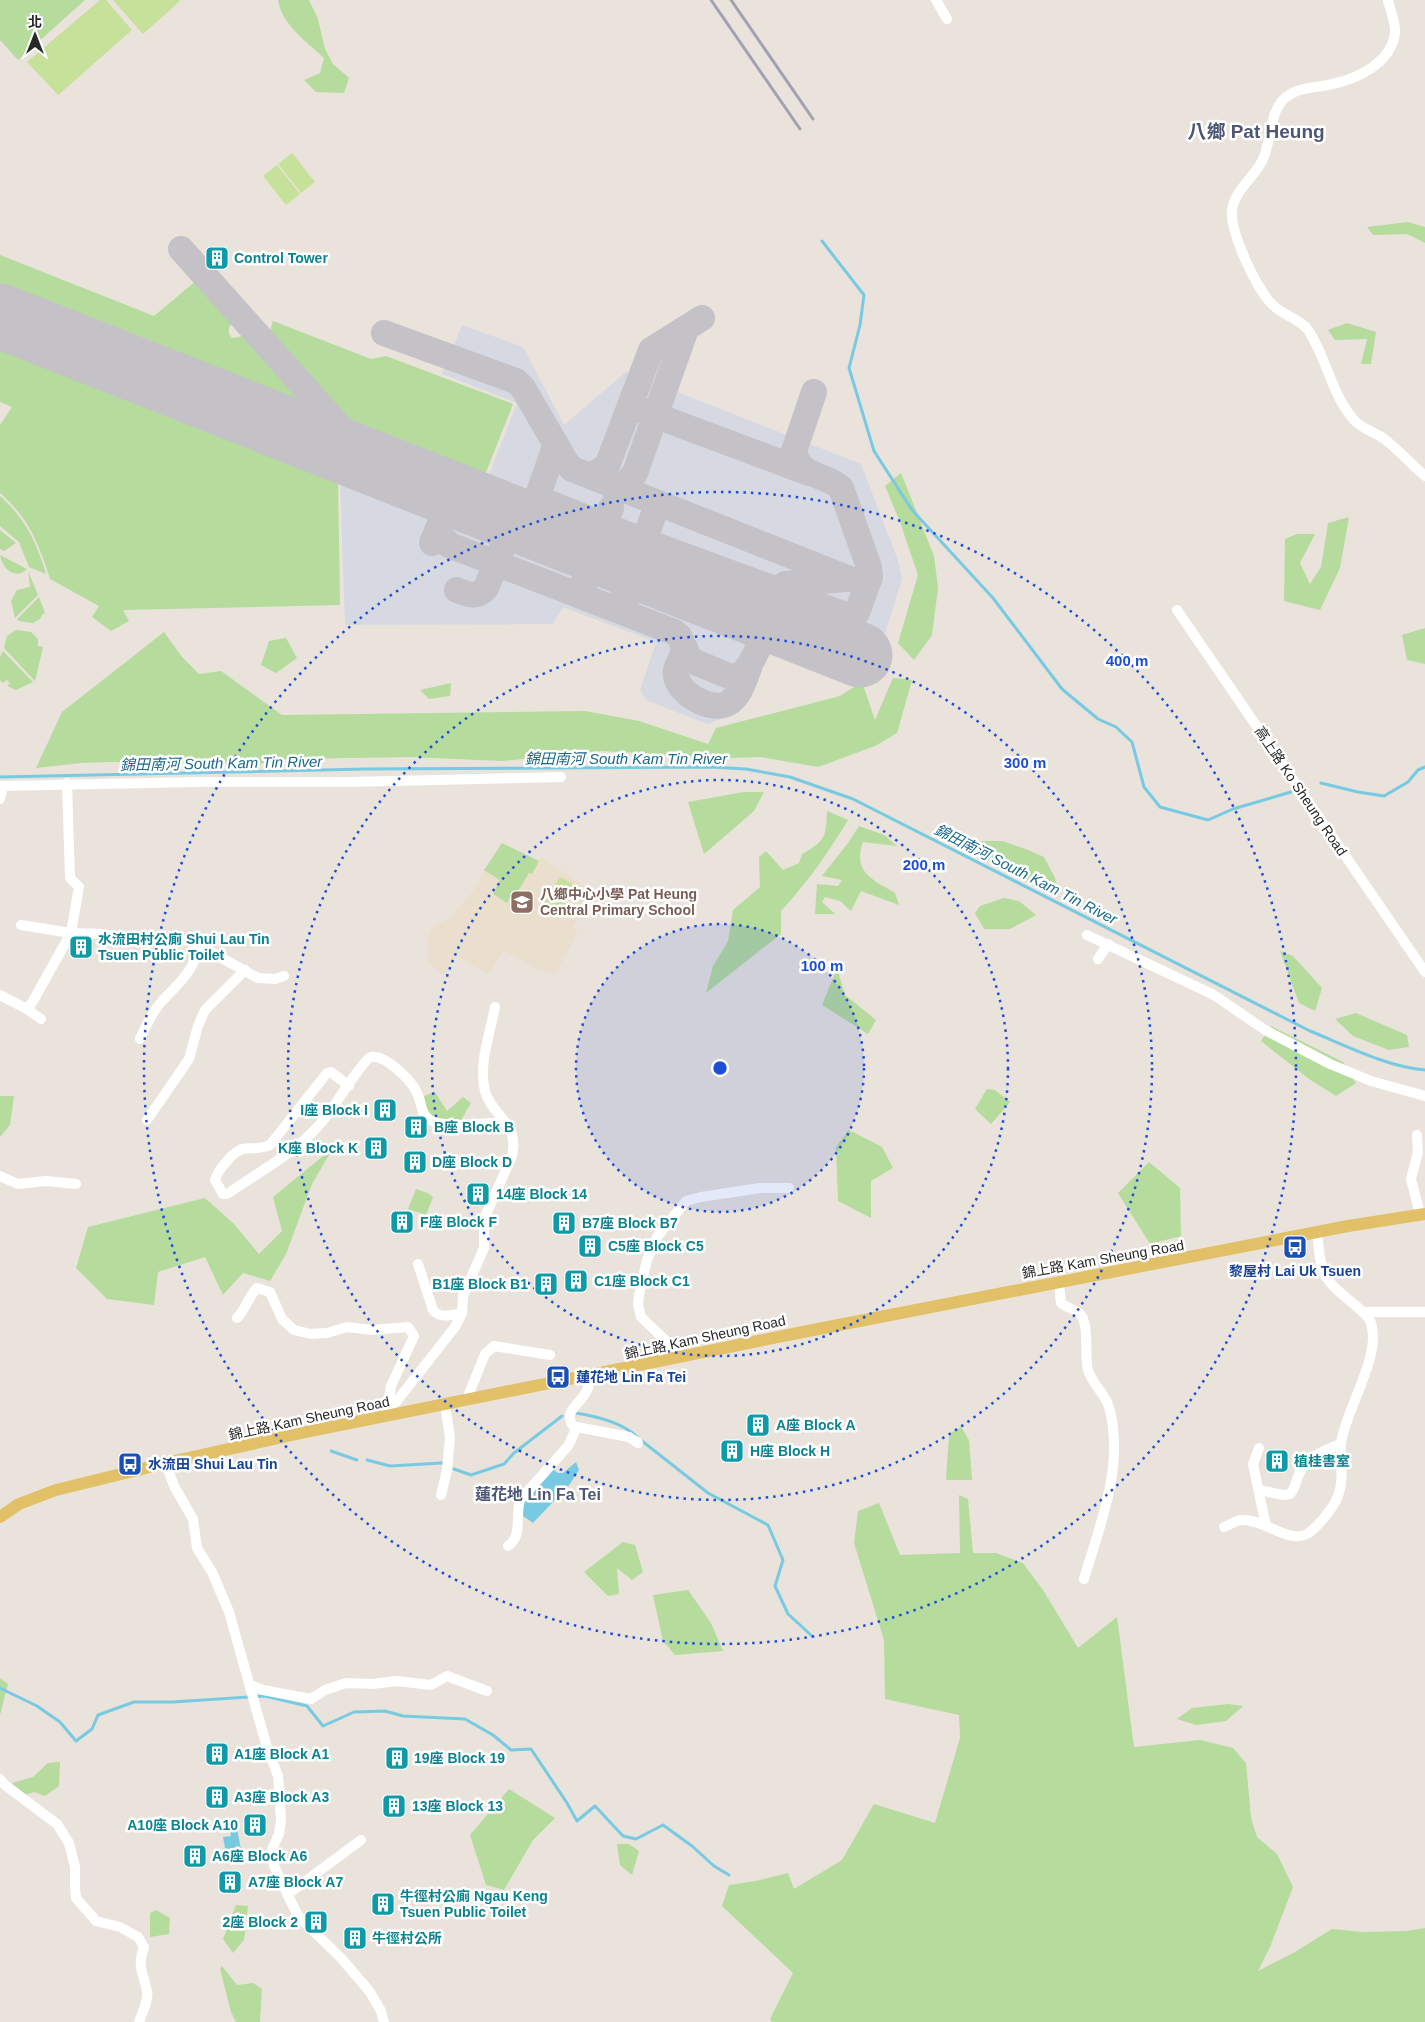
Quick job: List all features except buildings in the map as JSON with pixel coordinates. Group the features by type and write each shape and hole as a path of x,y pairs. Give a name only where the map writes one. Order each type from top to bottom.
{"main road":[{"name":"錦上路 Kam Sheung Road","path":"0,1517 19,1504 56,1490 387,1412 466,1401 1059,1283 1423,1214"}],"street":[{"path":"936,0 947,19"},
{"path":"1388,0 1396,31 1383,59 1346,81 1291,92 1283,100 1277,110 1264,159 1259,169 1235,200 1232,210 1232,222 1256,283 1265,298 1276,308 1297,319 1307,329 1316,345 1336,394 1355,422 1383,438 1425,476"},
{"name":"高上路 Ko Sheung Road","path":"1177,610 1425,972"},
{"path":"0,798 1,786 67,783 324,782 561,777"},
{"path":"26,1009 33,1001 71,933 78,887 70,878 67,783"},
{"path":"21,925 71,933 102,934 153,942 183,939 200,946 258,978 275,979 284,976"},
{"path":"1087,935 1214,995 1265,1030 1330,1064 1371,1082 1425,1096"},
{"path":"1098,959 1108,944"},
{"path":"140,1039 150,1018 162,1002 185,979 200,946"},
{"path":"147,1120 189,1059 198,1026 205,1010 245,970"},
{"path":"0,995 41,1019"},
{"path":"387,1412 455,1327 462,1313 463,1296 484,1248 484,1219 515,1145 513,1135 489,1101 485,1092 483,1075 495,1008"},
{"path":"349,1086 332,1072 327,1072 270,1145 260,1149 243,1149 237,1152 218,1172 215,1180 223,1194 227,1194 305,1140 325,1118 349,1086 364,1061 370,1057 379,1057 389,1062 412,1085 418,1093 426,1117 431,1120 444,1124 505,1122"},
{"path":"1417,1135 1418,1152 1411,1179 1423,1214"},
{"path":"0,1176 18,1184 46,1181 76,1184"},
{"path":"683,1357 641,1316 638,1305 638,1295 647,1260 657,1237 686,1201 760,1188 789,1188"},
{"path":"1224,1527 1244,1520 1266,1526 1289,1536 1308,1534 1327,1515 1336,1500 1342,1482 1341,1444 1372,1346 1371,1323 1363,1312 1342,1296 1327,1278 1322,1263 1317,1233"},
{"path":"418,1264 436,1315 462,1313"},
{"path":"1059,1283 1061,1302 1077,1312 1084,1320 1087,1366 1090,1375 1107,1401 1112,1422 1114,1457 1112,1475 1103,1515 1084,1579"},
{"path":"237,1318 251,1294 257,1288 262,1288 270,1292 282,1319 294,1330 311,1334 327,1334 347,1327 372,1330 408,1327 414,1336 390,1386 387,1412"},
{"path":"1363,1312 1425,1312"},
{"path":"466,1401 485,1354 494,1346 550,1355"},
{"path":"575,1429 570,1422 570,1414 587,1390 588,1376"},
{"path":"441,1496 447,1470 450,1437 445,1405"},
{"path":"508,1546 513,1543 516,1534 517,1510 520,1500 568,1446 575,1429 580,1426 629,1437 638,1443"},
{"path":"1259,1490 1283,1495 1290,1494 1294,1489 1299,1474 1308,1462 1327,1449 1341,1444"},
{"path":"1259,1448 1253,1464 1266,1526"},
{"path":"166,1463 174,1486 193,1519 198,1548 212,1572 229,1612 266,1744 278,1776 281,1819 280,1834 272,1849 274,1866 298,1916 341,1958 370,1992 381,2011 384,2022"},
{"path":"252,1692 263,1690 311,1698 325,1690 346,1683 372,1684 397,1681 431,1685 447,1676 487,1691"},
{"path":"0,1779 5,1785 57,1824 69,1843 75,1867 74,1888 76,1898 96,1920 120,1927 138,1937 144,1947 139,1960 148,1992 139,2022"},
{"path":"288,1894 360,1840"}],"shaded area":[{"path":"462,325 523,347 564,425 626,372 861,464 899,563 902,579 884,637 486,482 517,403 442,374"},
{"path":"340,481 423,516 768,650 739,712 707,724 646,700 640,690 656,642 563,607 553,624 345,625"},
{"name":"八鄉中心小學 Pat Heung Central Primary School","path":"541,857 586,887 587,892 576,912 580,915 572,928 578,932 555,974 535,968 503,950 489,975 457,956 444,975 428,963 428,934 432,927 449,919 474,890 484,870 538,861"}],"green space":[{"path":"0,0 85,0 18,60 0,40"},
{"path":"100,0 106,0 132,30 58,95 27,62"},
{"path":"113,0 179,0 180,1 143,34"},
{"path":"278,0 309,0 318,19 325,49 333,64 349,78 344,93 316,92 304,80 320,73 324,58 290,25 280,9"},
{"path":"292,153 315,182 301,193 278,164"},
{"path":"277,165 300,194 286,205 263,176"},
{"path":"1408,222 1425,227 1425,243 1407,234 1373,235 1367,227"},
{"path":"0,255 154,316 198,279 236,318 229,327 229,334 232,338 249,335 325,419 0,291"},
{"path":"273,321 371,359 386,356 513,404 483,480 348,427 268,338"},
{"path":"1347,323 1376,332 1371,364 1361,364 1367,339 1335,340 1328,330"},
{"path":"0,346 338,479 340,605 123,610 129,621 111,631 92,617 99,606 50,579 32,532 10,502 0,493 0,425 12,407 0,402"},
{"path":"901,473 934,556 938,588 932,635 914,660 898,643 918,575 900,522 885,486"},
{"path":"0,496 9,504 29,532 39,552 46,574 29,567 19,542 0,526"},
{"path":"1349,517 1340,568 1320,610 1284,601 1285,539 1297,534 1315,534 1300,563 1310,584 1321,567 1328,523"},
{"path":"0,530 16,543 4,551 0,549"},
{"path":"0,555 27,569 18,574 10,571 3,564"},
{"path":"28,571 38,595 15,618 11,601 17,590 30,587"},
{"path":"39,597 45,613 40,619 33,623 19,621 17,619"},
{"path":"1425,628 1425,664 1407,660 1402,635"},
{"path":"16,630 31,632 38,639 38,646 43,647 35,681 4,648 7,636"},
{"path":"164,632 182,657 199,674 221,671 282,715 585,711 639,721 708,744 716,728 840,696 862,682 875,720 893,678 912,680 897,733 875,746 818,767 760,757 729,758 601,751 502,761 410,757 288,759 258,764 111,762 36,768 62,712"},
{"path":"286,638 297,658 276,673 261,665 269,641"},
{"path":"3,651 33,682 16,690 7,686 10,683 7,680 3,683 0,680 0,657"},
{"path":"451,683 450,696 429,699 420,690"},
{"path":"744,792 764,792 754,811 704,854 688,802"},
{"path":"827,811 848,820 817,867 781,911 781,934 706,993 713,966 728,941 733,910 760,887 759,857 766,851 783,870 799,863 802,854 815,846 823,838"},
{"path":"859,826 884,835 897,846 863,842 860,861 862,868 872,879 895,893 899,905 861,891 851,911 840,901 825,897 822,902 835,914 815,914 817,884 838,886 842,880 822,876"},
{"path":"971,841 1003,841 1044,857 1055,878 1059,895 969,851"},
{"path":"502,843 539,861 532,874 529,873 518,891 514,890 507,903 493,894 500,880 484,870"},
{"path":"560,877 576,886 559,915 543,905"},
{"path":"1004,898 1019,901 1036,915 1010,929 984,929 975,913 980,906"},
{"path":"1280,951 1293,956 1322,988 1315,1011 1299,1003"},
{"path":"837,968 845,995 876,1020 868,1034 822,1005"},
{"path":"1356,1013 1407,1035 1409,1047 1389,1050 1353,1036 1335,1019"},
{"path":"1271,1026 1343,1062 1356,1083 1336,1096 1309,1079 1261,1041"},
{"path":"987,1089 995,1090 1010,1102 991,1124 975,1109"},
{"path":"435,1092 447,1111 463,1097 471,1103 460,1122 442,1120 426,1113 424,1096"},
{"path":"0,1096 14,1096 10,1125 0,1137"},
{"path":"849,1130 882,1147 893,1168 871,1181 871,1218 838,1201 836,1147"},
{"path":"333,1148 312,1184 286,1254 270,1281 243,1273 223,1295 205,1257 158,1272 154,1305 107,1299 76,1268 88,1227 205,1198 234,1224 259,1254 282,1231 273,1197"},
{"path":"1149,1162 1180,1188 1181,1236 1150,1244 1118,1193"},
{"path":"416,1189 433,1197 426,1215 408,1209"},
{"path":"961,1427 969,1440 972,1480 946,1480 949,1434"},
{"path":"959,1495 968,1499 973,1553 996,1553 1023,1563 1043,1590 1078,1648 1117,1617 1134,1747 1200,1740 1233,1748 1246,1763 1251,1818 1257,1837 1277,1854 1293,1887 1270,1947 1258,1971 1295,1952 1332,1929 1363,1932 1406,1931 1425,1928 1425,2022 772,2022 770,2019 793,1973 722,1906 729,1885 788,1873 794,1889 842,1860 874,1804 935,1823 960,1738 959,1715 885,1699 884,1640 854,1543 858,1511 879,1503 900,1555 960,1553"},
{"path":"623,1542 635,1545 643,1572 632,1580 617,1568 619,1594 608,1596 584,1572"},
{"path":"688,1590 711,1623 723,1651 675,1655 663,1641 653,1595"},
{"path":"0,1678 8,1684 0,1715"},
{"path":"1228,1704 1243,1706 1226,1721 1196,1725 1177,1719 1192,1708"},
{"path":"60,1762 59,1786 45,1796 34,1792 16,1798 12,1783 33,1777 48,1763"},
{"path":"509,1789 555,1818 533,1840 504,1890 486,1885 470,1835"},
{"path":"617,1844 629,1844 639,1851 632,1875 620,1865"},
{"path":"236,1905 248,1906 244,1940 233,1953 223,1939"},
{"path":"156,1910 170,1918 169,1934 150,1937 150,1913"},
{"path":"222,1966 237,1985 253,1983 262,1989 260,2022 236,2022 231,2012 220,1969"}],"water":[{"path":"576,1462 579,1470 570,1484 533,1523 520,1514 522,1504 551,1468 558,1473 563,1473"},
{"path":"236,1823 242,1855 227,1858 223,1837 231,1836 229,1824"}],"waterway":[{"path":"822,241 864,295 860,325 849,368 874,451 912,510 993,598 1062,689 1098,719 1116,727 1132,742 1144,787 1160,807 1208,820 1233,809 1291,792"},
{"name":"錦田南河 South Kam Tin River","path":"0,777 366,769 711,767 746,769 790,777 853,799 1310,1031 1381,1060 1396,1065 1425,1070"},
{"path":"1321,783 1384,796 1408,782 1418,770 1425,767"},
{"path":"575,1413 599,1418 624,1427 637,1437"},
{"path":"454,1469 471,1475 504,1464 514,1453 562,1416"},
{"path":"642,1441 708,1493 768,1525 783,1560 775,1586 788,1614 812,1636"},
{"path":"331,1451 357,1460"},
{"path":"367,1460 390,1466 442,1463"},
{"path":"0,1688 37,1706 60,1722 76,1741 92,1729 98,1715 134,1702 173,1702 265,1696 307,1706 323,1726 354,1712 385,1711 403,1716 465,1719 493,1735 511,1750 531,1749 577,1821 595,1806 623,1836 636,1839 663,1825 692,1846 714,1866 729,1875"}],"taxiway":[{"path":"181,249 371,462"},
{"path":"591,476 607,466 651,350 702,318"},
{"path":"616,494 635,473 686,329"},
{"path":"384,333 516,381 523,388 566,462 572,469 850,579 868,582 870,577 869,567 841,488 827,479 807,471 797,460 794,451 814,392"},
{"path":"630,406 809,473"},
{"path":"556,444 539,492 542,500 644,541 851,617 857,613 868,582"},
{"path":"432,543 452,494"},
{"path":"629,614 623,602 623,597 655,511 654,502"},
{"path":"588,599 583,590 584,581 611,508"},
{"path":"439,528 440,534 449,545 674,632 679,636 690,660 729,676 739,677 751,662 763,632 764,611 771,597 781,587 785,584 845,579"},
{"path":"457,590 472,595 483,591 486,588 502,548"},
{"path":"697,590 757,586"},
{"path":"685,648 676,670 680,686 696,699 714,706 723,705 734,699 740,691 749,668"}],"runway":[{"path":"0,316 860,655"}],"railway":[{"path":"711,0 800,129"},
{"path":"731,0 813,119"}],"place":[{"name":"Control Tower","path":"217,258"},
{"name":"八鄉中心小學 Pat Heung Central Primary School","path":"522,902"},
{"name":"水流田村公廁 Shui Lau Tin Tsuen Public Toilet","path":"81,947"},
{"name":"I座 Block I","path":"385,1110"},
{"name":"B座 Block B","path":"416,1127"},
{"name":"K座 Block K","path":"376,1148"},
{"name":"D座 Block D","path":"415,1162"},
{"name":"14座 Block 14","path":"478,1194"},
{"name":"F座 Block F","path":"402,1222"},
{"name":"B7座 Block B7","path":"564,1223"},
{"name":"C5座 Block C5","path":"590,1246"},
{"name":"黎屋村 Lai Uk Tsuen","path":"1295,1247"},
{"name":"C1座 Block C1","path":"576,1281"},
{"name":"B1座 Block B1","path":"546,1284"},
{"name":"蓮花地 Lin Fa Tei","path":"558,1377"},
{"name":"A座 Block A","path":"758,1425"},
{"name":"H座 Block H","path":"732,1451"},
{"name":"植桂書室","path":"1277,1461"},
{"name":"水流田 Shui Lau Tin","path":"130,1464"},
{"name":"A1座 Block A1","path":"217,1754"},
{"name":"19座 Block 19","path":"397,1758"},
{"name":"A3座 Block A3","path":"217,1797"},
{"name":"13座 Block 13","path":"394,1806"},
{"name":"A10座 Block A10","path":"255,1825"},
{"name":"A6座 Block A6","path":"195,1856"},
{"name":"A7座 Block A7","path":"230,1882"},
{"name":"牛徑村公廁 Ngau Keng Tsuen Public Toilet","path":"383,1904"},
{"name":"2座 Block 2","path":"316,1922"},
{"name":"牛徑村公所","path":"355,1938"}],"district":[{"name":"八鄉 Pat Heung","path":"1256,131"},
{"name":"蓮花地 Lin Fa Tei","path":"538,1494"}]}
